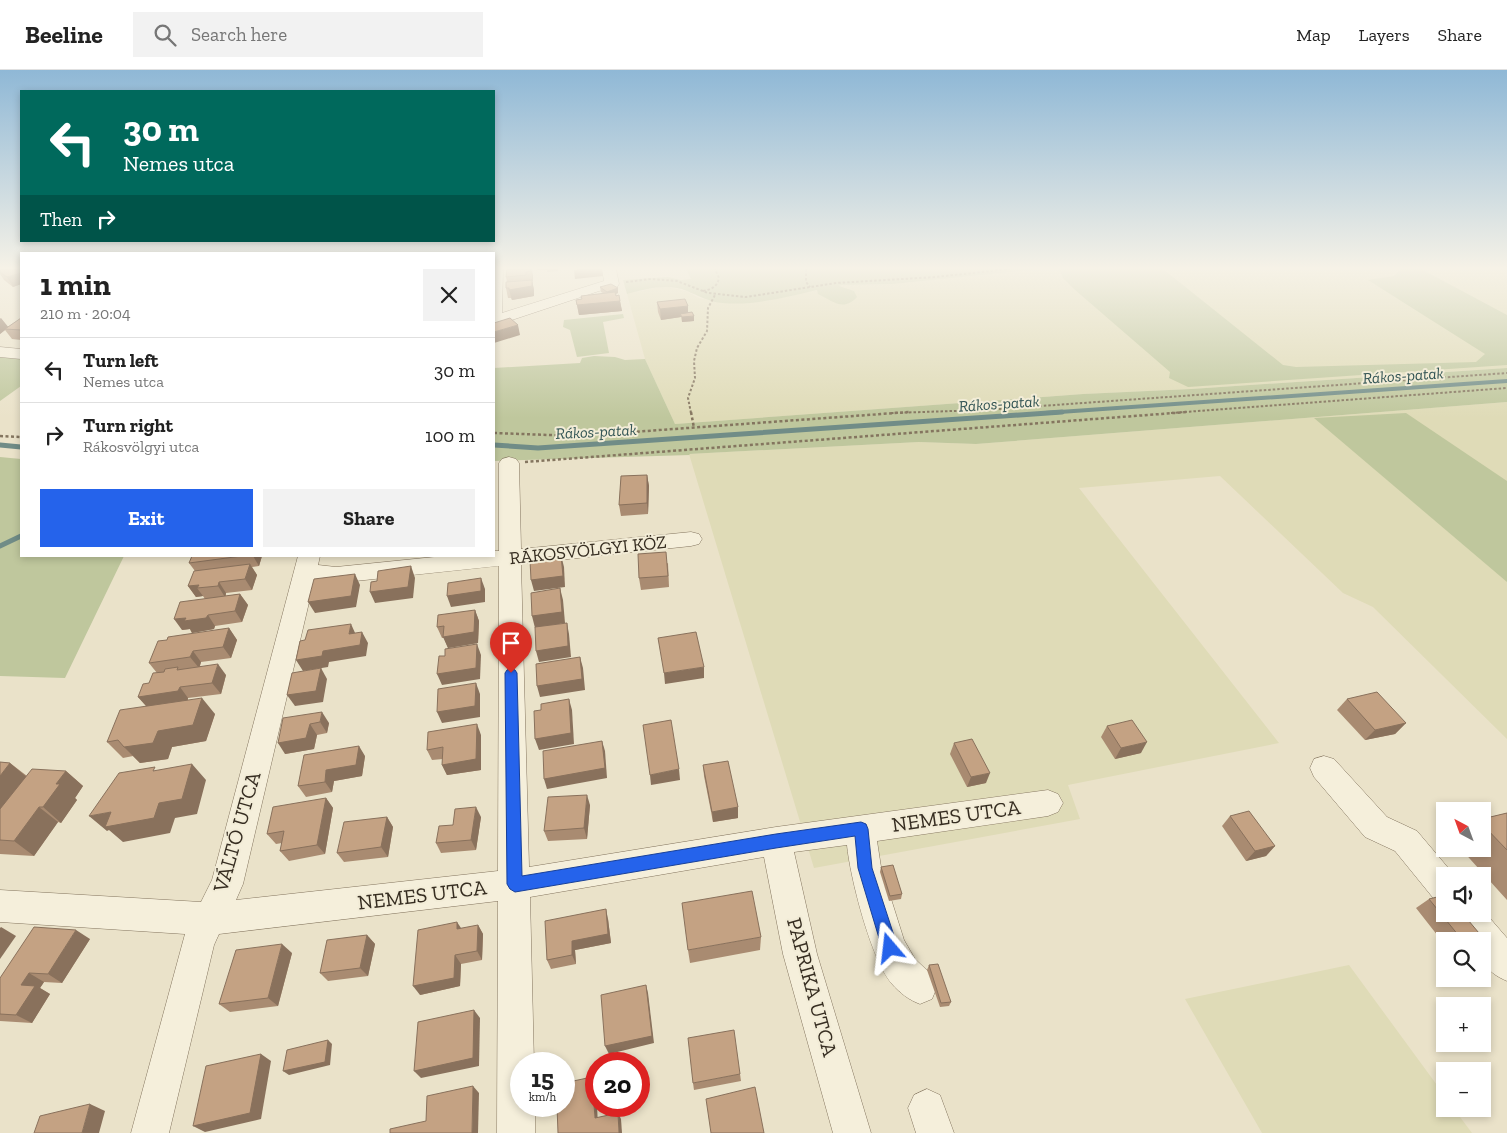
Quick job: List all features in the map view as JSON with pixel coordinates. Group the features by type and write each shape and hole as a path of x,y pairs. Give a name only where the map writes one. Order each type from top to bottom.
{"street":[{"path":"0,352 20,354"},
{"path":"509,463 515,884 516,1133"},
{"name":"RÁKOSVÖLGYI KÖZ","path":"307,564 336,575 691,540"},
{"name":"VÁLTÓ UTCA","path":"150,1133 198,942 226,884 307,564"},
{"path":"1324,768 1376,827 1406,841 1436,877"},
{"name":"NEMES UTCA","path":"0,906 208,919 515,884 776,841 1048,803"},
{"path":"861,829 865,868 890,948 903,971 920,987"},
{"name":"PAPRIKA UTCA","path":"776,841 800,954 852,1133"},
{"path":"1473,922 1507,964"}],"path":[{"path":"694,428 688,398 695,378 694,361 697,348 707,331 708,319"},
{"path":"495,433 577,436 924,411 984,410 1507,373"},
{"path":"509,463 1507,388"},
{"path":"0,436 20,437"}],"shaded area":[{"path":"634,319 1507,319 1507,368 1191,389 1083,394 675,424 645,359"},
{"path":"1507,402 1507,739 1373,607 1343,593 1220,476 1079,488 1279,743 1068,785 1080,819 814,868 689,454 919,442 976,444"},
{"path":"1349,965 1436,1084 1436,1117 1460,1117 1472,1133 1262,1133 1185,999"}],"green space":[{"path":"621,319 603,322 609,353 577,357 570,330 563,327 564,320"},
{"path":"1108,319 1225,319 1283,365 1296,367 1476,362 1485,354 1429,319 1507,319 1507,365 1188,387 1169,378 1170,372"},
{"path":"0,356 20,358 20,387 0,401"},
{"path":"594,356 615,357 625,360 645,359 675,424 1083,394 1191,389 1507,368 1507,402 976,444 919,442 690,455 495,461 495,368 580,363 582,358"},
{"path":"1406,413 1507,481 1507,582 1314,418"},
{"path":"0,457 20,459 20,557 124,557 65,678 0,676"}],"building":[{"path":"20,319 20,330 5,329"},
{"path":"511,319 518,325 495,332 495,323"},
{"path":"647,475 647,503 619,505 621,476"},
{"path":"666,552 668,576 639,578 638,554"},
{"path":"561,555 563,576 531,580 530,560"},
{"path":"192,557 234,557 189,563"},
{"path":"250,564 245,579 219,582 218,586 197,588 199,585 188,586 194,571"},
{"path":"411,566 408,587 370,592 371,582 377,581 378,571"},
{"path":"355,574 351,596 308,602 314,579"},
{"path":"481,578 481,591 447,596 448,583"},
{"path":"560,588 562,612 532,616 531,593"},
{"path":"240,594 235,611 184,621 186,618 174,619 180,602"},
{"path":"475,610 474,632 443,637 444,626 437,627 438,615"},
{"path":"567,623 568,646 536,651 535,627"},
{"path":"351,624 349,634 362,632 360,645 323,651 322,656 296,660 300,641 305,640 308,630"},
{"path":"229,628 223,647 193,651 190,657 149,663 158,641 167,640 168,637"},
{"path":"696,632 704,667 664,673 658,638"},
{"path":"477,644 476,668 437,674 439,656 445,656 445,649"},
{"path":"580,657 582,679 537,686 536,664"},
{"path":"218,664 212,683 180,687 178,691 138,697 143,684 149,683 153,673 164,672 165,669 178,667 177,670"},
{"path":"321,668 316,691 287,695 292,673"},
{"path":"476,683 475,706 437,712 438,689"},
{"path":"1377,692 1406,723 1375,730 1347,699"},
{"path":"202,698 193,725 158,731 153,743 124,747 118,740 107,742 120,710"},
{"path":"569,699 571,733 535,739 534,711 541,710 541,704"},
{"path":"322,712 320,722 310,724 306,738 278,743 283,718"},
{"path":"671,720 679,769 650,775 643,725"},
{"path":"1132,720 1147,742 1121,748 1107,726"},
{"path":"477,724 476,759 442,765 443,747 427,750 428,732"},
{"path":"972,739 990,773 971,777 954,743"},
{"path":"602,741 605,768 544,779 543,751"},
{"path":"359,746 356,765 326,770 325,782 298,786 304,755"},
{"path":"728,761 738,807 712,812 703,765"},
{"path":"0,762 10,763 0,776"},
{"path":"192,764 182,799 159,803 154,818 105,827 111,812 89,816 119,773 155,767 153,771"},
{"path":"32,769 66,771 56,784 60,784 43,807 39,807 14,841 0,840 0,809"},
{"path":"587,795 584,828 544,831 548,797"},
{"path":"326,798 317,845 280,851 284,831 267,834 273,807"},
{"path":"476,807 471,840 436,843 439,826 453,825 455,809"},
{"path":"1249,811 1275,846 1255,851 1230,816"},
{"path":"1507,813 1507,850 1491,833 1491,817"},
{"path":"387,817 381,847 337,853 344,822"},
{"path":"893,865 902,894 890,896 881,867"},
{"path":"752,891 761,937 688,950 682,903"},
{"path":"1436,897 1436,908 1429,899"},
{"path":"606,909 608,934 572,941 572,955 547,960 545,921"},
{"path":"457,922 457,929 478,925 477,951 455,955 454,978 413,986 418,930"},
{"path":"1448,922 1470,922 1478,932 1456,932"},
{"path":"34,927 76,930 48,974 29,973 21,985 35,986 16,1015 0,1014 0,978"},
{"path":"367,935 360,968 320,973 327,940"},
{"path":"282,944 268,998 219,1004 236,950"},
{"path":"938,964 951,1002 941,1003 929,965"},
{"path":"646,985 652,1036 605,1046 601,995"},
{"path":"474,1010 473,1058 414,1071 418,1022"},
{"path":"734,1030 740,1074 693,1083 688,1038"},
{"path":"328,1040 325,1062 283,1071 287,1050"},
{"path":"261,1054 250,1113 193,1126 206,1066"},
{"path":"585,1078 585,1117 618,1117 619,1133 558,1133 557,1117 575,1117 575,1081"},
{"path":"473,1086 472,1133 390,1133 390,1129 426,1121 427,1096"},
{"path":"755,1087 764,1133 711,1133 706,1099"},
{"path":"90,1104 82,1133 34,1133 40,1116"}],"waterway":[{"name":"Rákos-patak","path":"1045,413 1507,381"},
{"name":"Rákos-patak","path":"495,445 538,448 1062,412"},
{"name":"Rákos-patak","path":"0,445 20,447"},
{"name":"Rákos-patak","path":"0,546 20,536"}],"route":[{"path":"511,673 515,884 861,829 865,868 890,948"}]}
